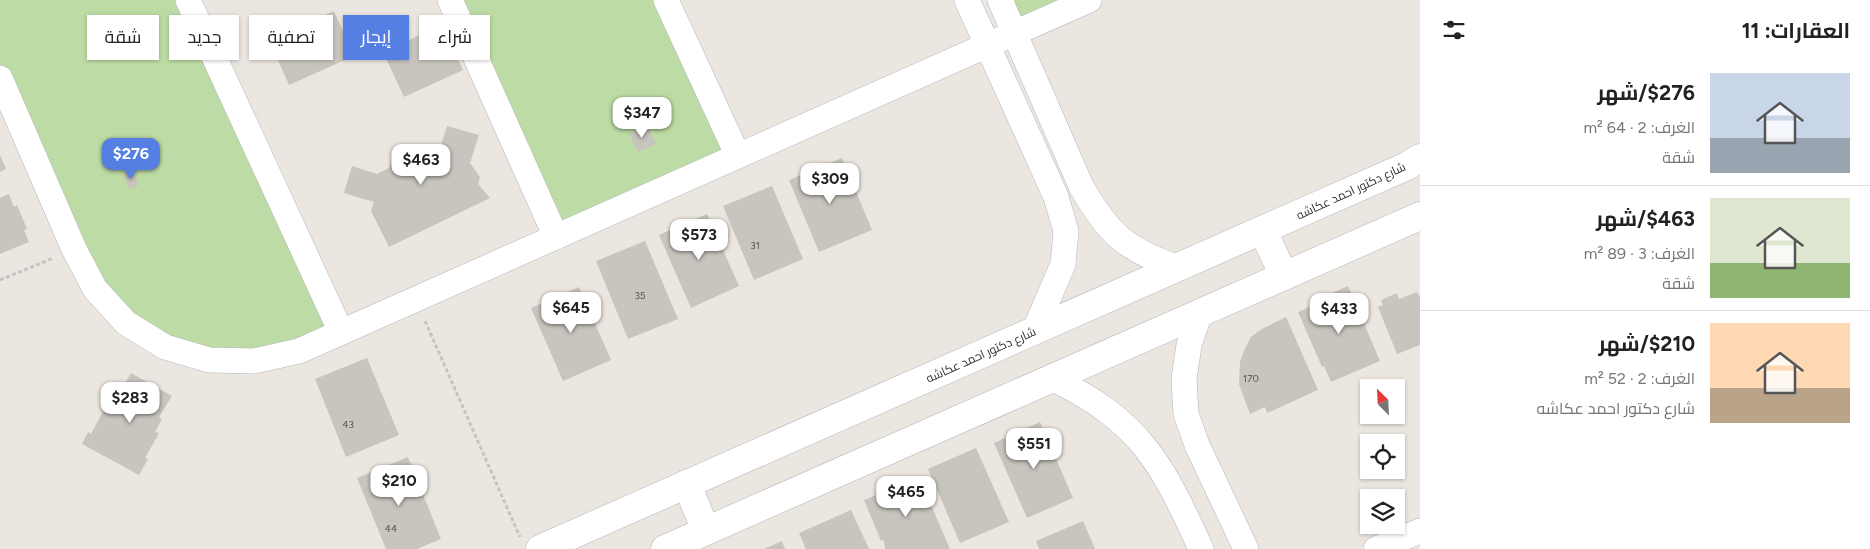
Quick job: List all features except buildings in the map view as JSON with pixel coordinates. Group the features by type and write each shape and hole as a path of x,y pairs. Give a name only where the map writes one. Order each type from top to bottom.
{"street":[{"path":"188,0 341,332"},
{"path":"450,0 556,236"},
{"path":"666,0 738,156"},
{"path":"967,0 1056,197 1066,231 1064,264 1034,332"},
{"path":"1000,0 1081,186 1097,215 1120,240 1148,258 1180,268"},
{"path":"0,78 74,249 95,289 126,323 165,347 209,360 254,362 299,351 987,47 1089,0"},
{"name":"شارع دكتور احمد عكاشه","path":"531,544 687,484 1180,268 1407,166 1420,158"},
{"path":"665,549 1420,216"},
{"path":"1263,231 1284,276"},
{"path":"1200,313 1188,345 1184,379 1186,414 1197,445 1246,549"},
{"path":"1051,378 1083,393 1105,408 1138,437 1160,465 1177,495 1202,549"},
{"path":"687,484 706,531"},
{"path":"1376,549 1420,531"}],"path":[{"path":"0,280 74,249"},
{"path":"416,299 531,544"}],"green space":[{"path":"0,0 188,0 195,15 169,15 169,60 216,60 341,332 209,360 95,289 0,78"},
{"path":"450,0 666,0 738,156 556,237 477,60 490,60 490,15 457,15"},
{"path":"1000,0 1089,0 1014,33"}]}
